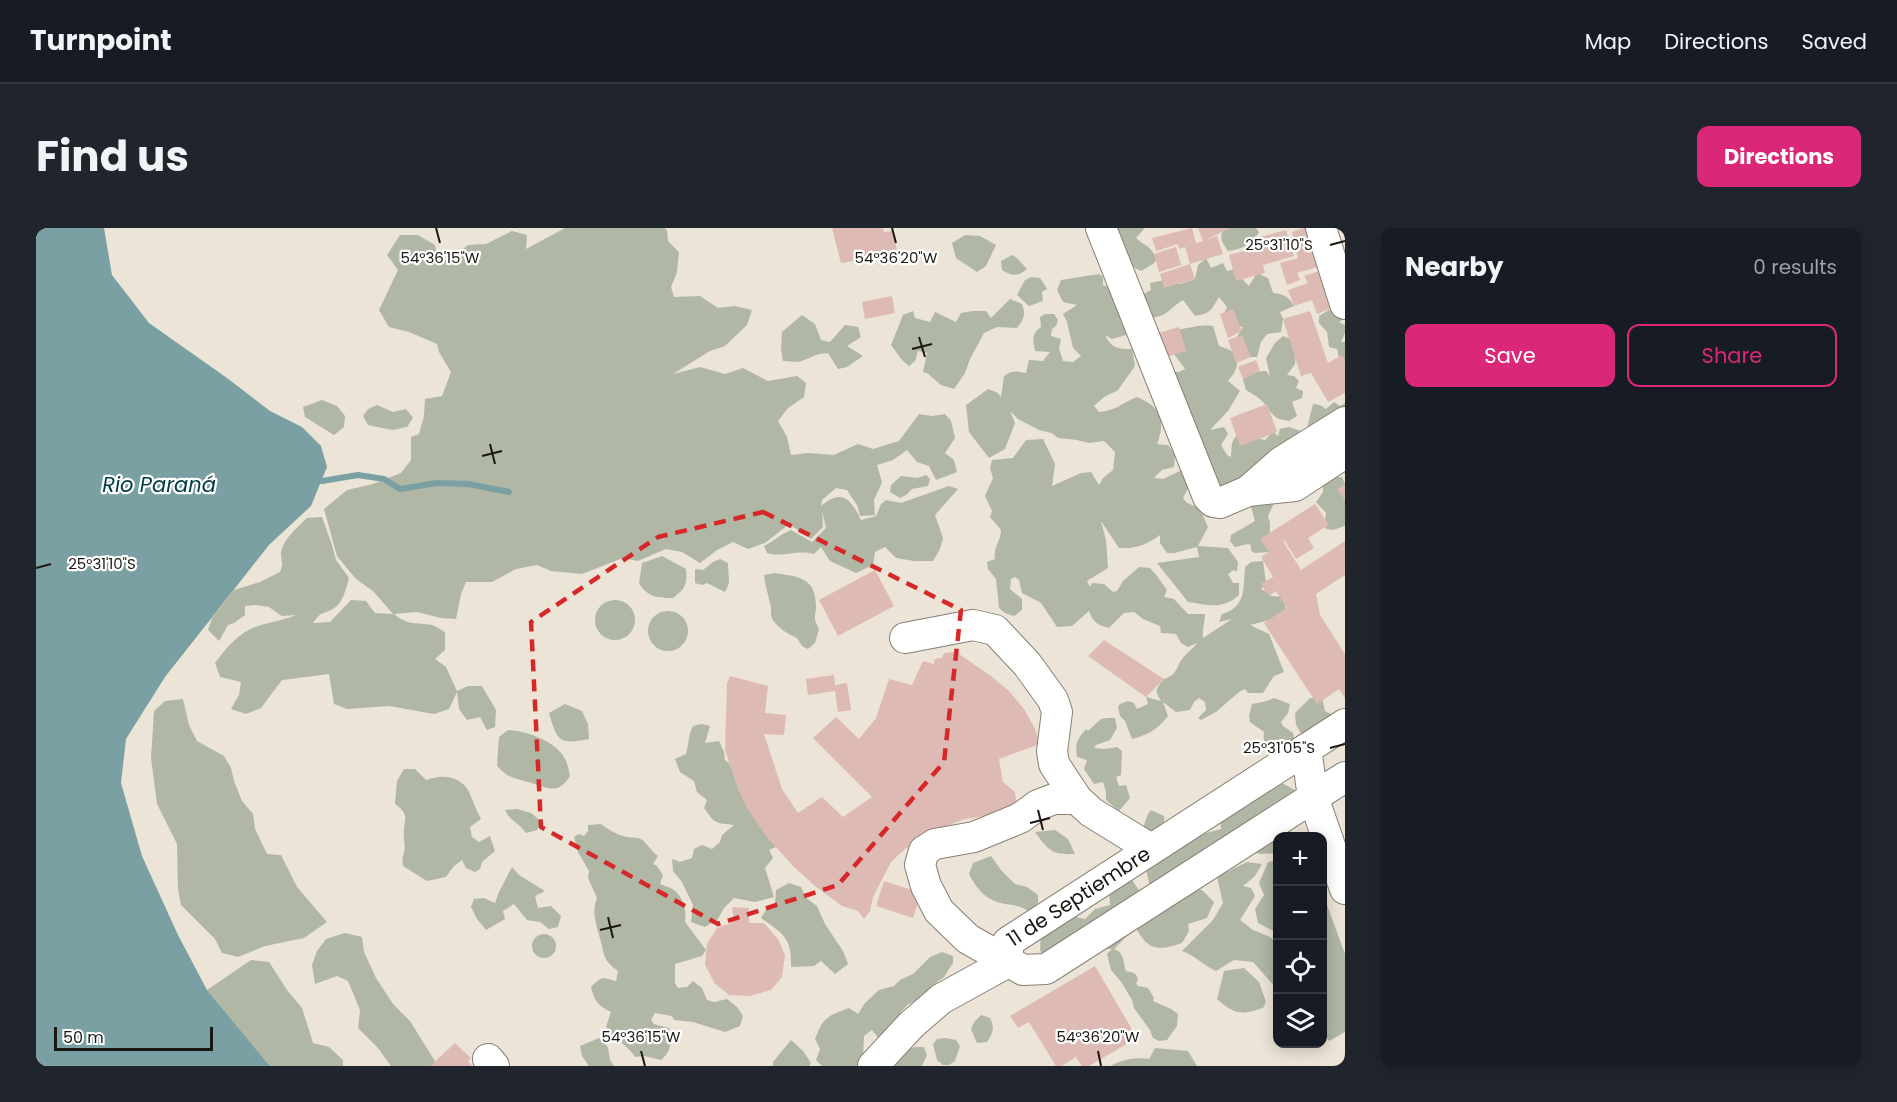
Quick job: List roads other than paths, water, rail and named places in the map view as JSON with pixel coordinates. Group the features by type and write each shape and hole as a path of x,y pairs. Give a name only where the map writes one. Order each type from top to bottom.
{"street":[{"path":"1101,228 1208,497 1213,502 1220,502 1248,491 1295,486 1345,453"},
{"path":"1321,228 1345,304"},
{"path":"1248,491 1281,462 1345,422"},
{"path":"904,638 973,625 995,630 1027,664 1053,700 1057,712 1052,751 1054,764 1077,799 1091,812 1151,849"},
{"name":"11 de Septiembre","path":"1344,727 1306,749 1008,942 1008,962 1023,970 1046,969 1345,777"},
{"path":"1306,749 1313,797 1345,889"},
{"path":"1008,962 968,939 939,911 926,886 920,865 924,850 935,844 974,837 1020,818 1054,799 1077,799"},
{"path":"873,1066 911,1025 940,999 1008,962"}],"water":[{"name":"Rio Paraná","path":"36,228 104,228 112,275 149,323 270,411 302,427 321,446 327,467 311,506 269,545 165,677 126,739 121,783 142,856 178,935 207,990 270,1066 36,1066"}],"waterway":[{"path":"322,481 358,475 384,479 400,489 437,483 468,484 509,492"}]}
